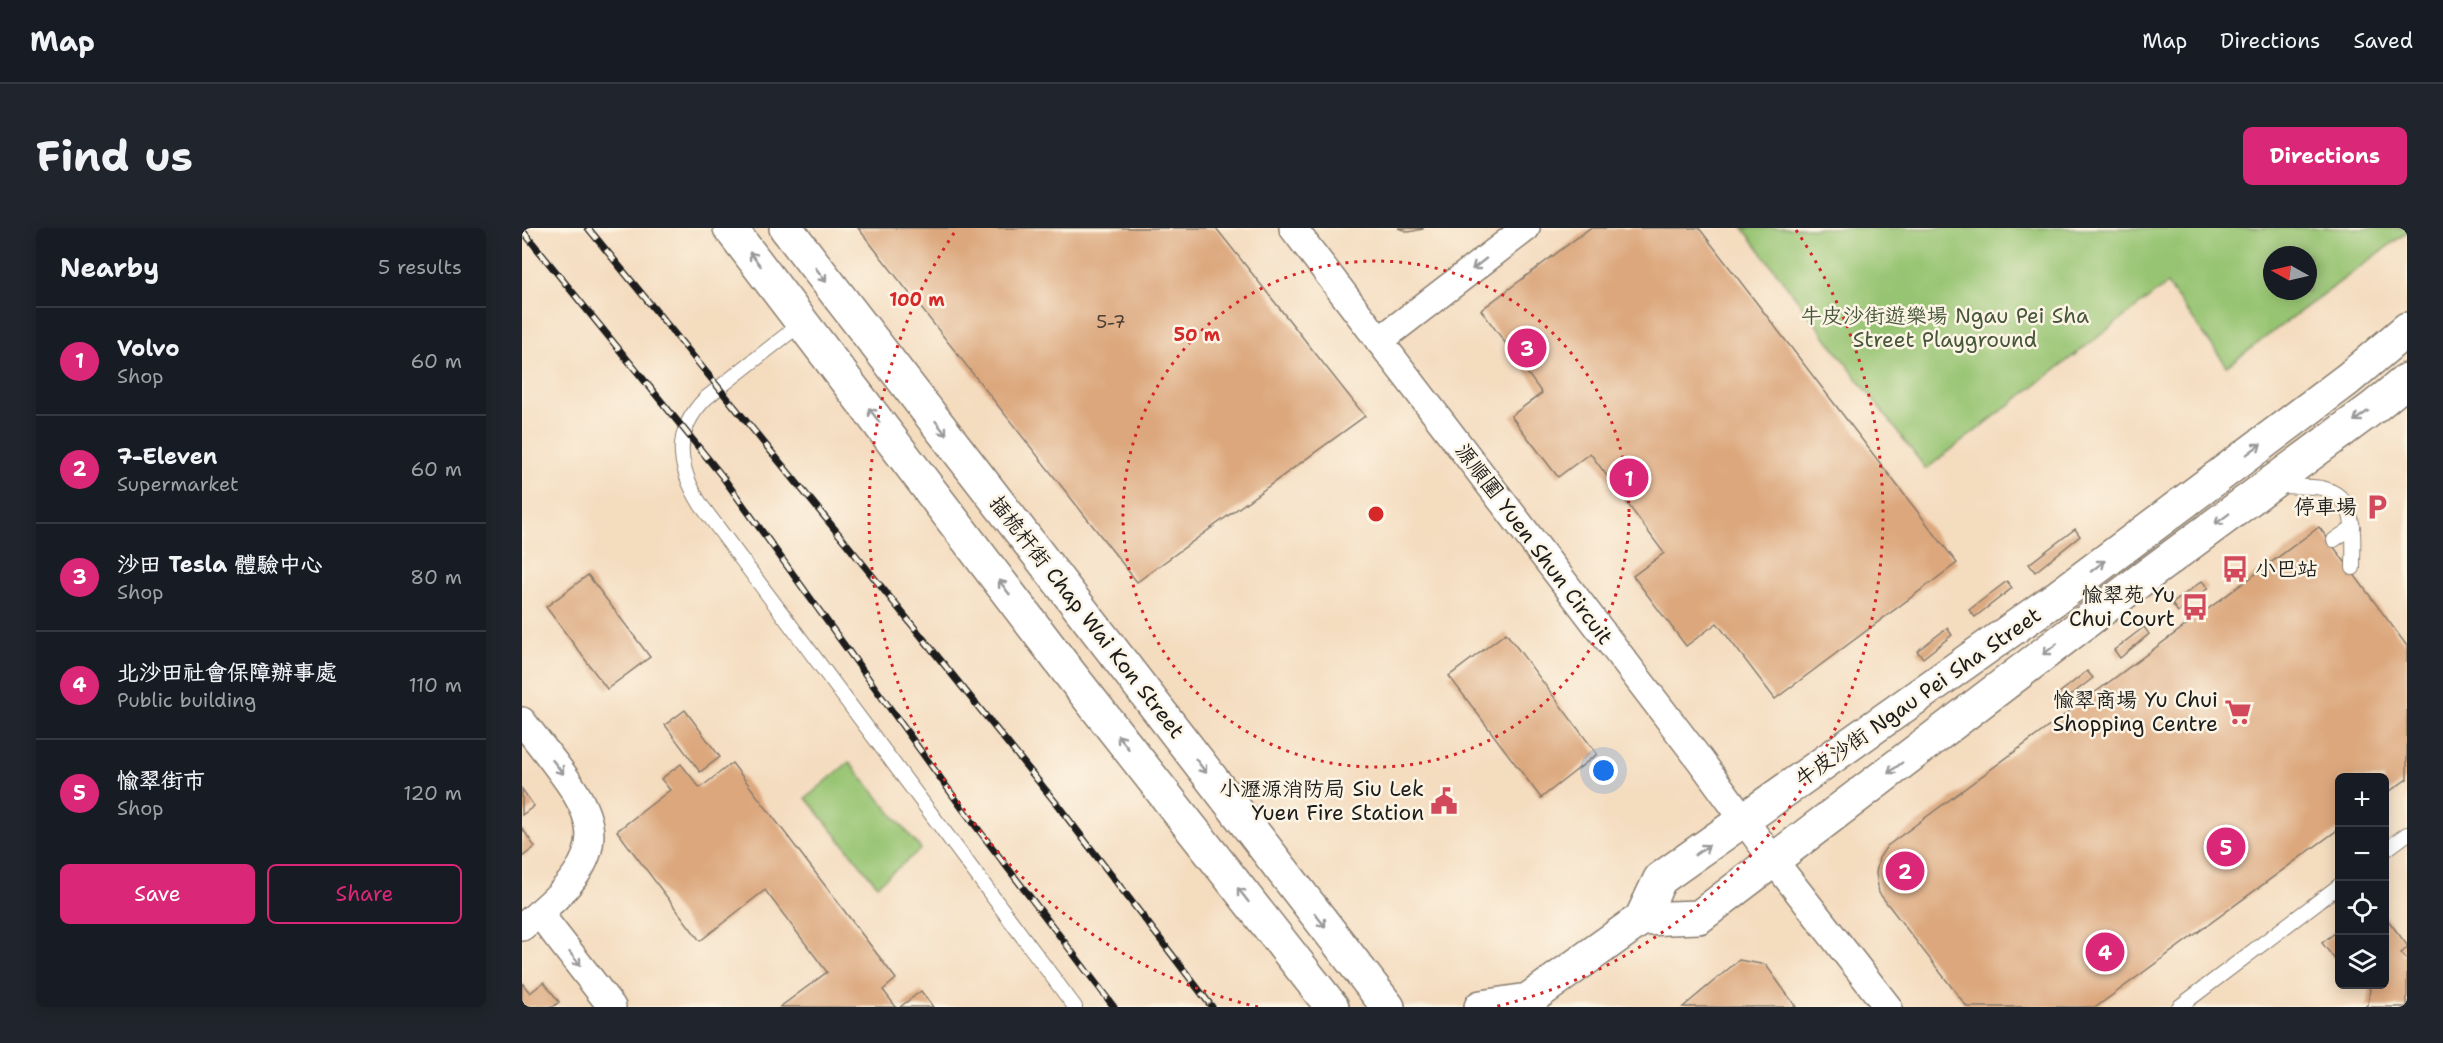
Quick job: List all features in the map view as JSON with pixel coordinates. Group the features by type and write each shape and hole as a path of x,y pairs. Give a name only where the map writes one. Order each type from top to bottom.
{"street":[{"path":"730,228 1070,674 1332,1007"},
{"name":"插桅杆街 Chap Wai Kon Street","path":"786,228 1388,1007"},
{"name":"源順圍 Yuen Shun Circuit","path":"1293,228 1693,751 1774,861 1888,1007"},
{"path":"1378,341 1526,228"},
{"name":"牛皮沙街 Ngau Pei Sha Street","path":"1481,1007 1526,1004 1641,919 1660,879 2059,596 2348,379 2407,329"},
{"name":"牛皮沙街 Ngau Pei Sha Street","path":"1641,919 1699,917 2407,380"},
{"path":"522,721 574,788 591,825 586,860 573,879 531,920 612,1007"}],"lane":[{"path":"803,322 693,411 686,424 681,444 683,466 688,484 701,505 1075,1007"},
{"path":"2269,484 2291,488 2322,489 2341,496 2347,506 2353,527 2353,568"},
{"path":"2334,540 2353,527"},
{"path":"2389,848 2407,834"},
{"path":"2179,1007 2335,889"}],"green space":[{"name":"牛皮沙街遊樂場 Ngau Pei Sha Street Playground","path":"1743,228 2407,228 2407,232 2317,299 2317,246 2263,246 2263,300 2316,300 2227,366 2167,284 1926,469"},
{"path":"849,762 921,849 877,885 806,798"}],"building":[{"path":"858,228 1216,228 1365,416 1137,582"},
{"path":"1398,228 1423,228 1423,229 1409,232"},
{"path":"1590,228 1699,228 1957,563 1775,699 1717,623 1686,646 1633,576 1664,553 1590,453 1558,477 1511,416 1542,393 1481,310"},
{"name":"愉翠商場 Yu Chui Shopping Centre","path":"2319,527 2407,646 2407,779 2389,792 2389,773 2335,773 2335,832 2096,1007 1967,1007 1879,893 1876,873 1879,858 1887,846"},
{"path":"2075,529 2080,536 2035,572 2029,564"},
{"path":"588,575 650,657 607,689 546,607"},
{"path":"2007,581 2012,588 1975,617 1969,610"},
{"path":"2202,581 2208,588 2178,612 2172,604"},
{"path":"2144,627 2149,634 2120,658 2114,650"},
{"path":"1947,628 1952,635 1923,658 1917,651"},
{"path":"1506,633 1597,754 1541,798 1449,676"},
{"path":"2087,671 2093,678 2063,701 2058,694"},
{"path":"685,710 720,757 700,772 665,725"},
{"path":"732,763 896,979 883,990 896,1007 780,1007 827,972 765,890 700,941 617,831 670,790 661,779 681,764 700,788"},
{"path":"522,789 534,806 522,815"},
{"path":"522,828 535,847 522,857"},
{"path":"2389,922 2407,945 2401,953 2407,959 2407,1007 2365,1007 2368,1004 2370,989 2389,989"},
{"path":"2335,933 2335,960 2322,943"},
{"path":"1739,960 1766,965 1796,1007 1683,1007"},
{"path":"544,982 559,1002 553,1007 522,1007 522,983 530,993"},
{"path":"921,991 933,1007 900,1007"}],"railway":[{"path":"588,228 1056,803 1212,1007"},
{"path":"522,230 722,476 962,808 1114,1007"}],"place":[{"name":"沙田 Tesla 體驗中心","path":"1527,348"},
{"name":"Volvo","path":"1629,478"},
{"name":"停車場","path":"2377,507"},
{"name":"小巴站","path":"2235,569"},
{"name":"愉翠苑 Yu Chui Court","path":"2195,607"},
{"name":"愉翠商場 Yu Chui Shopping Centre","path":"2238,712"},
{"name":"小瀝源消防局 Siu Lek Yuen Fire Station","path":"1444,801"},
{"name":"愉翠街市","path":"2226,847"},
{"name":"7-Eleven","path":"1905,871"},
{"name":"北沙田社會保障辦事處","path":"2105,952"}]}
